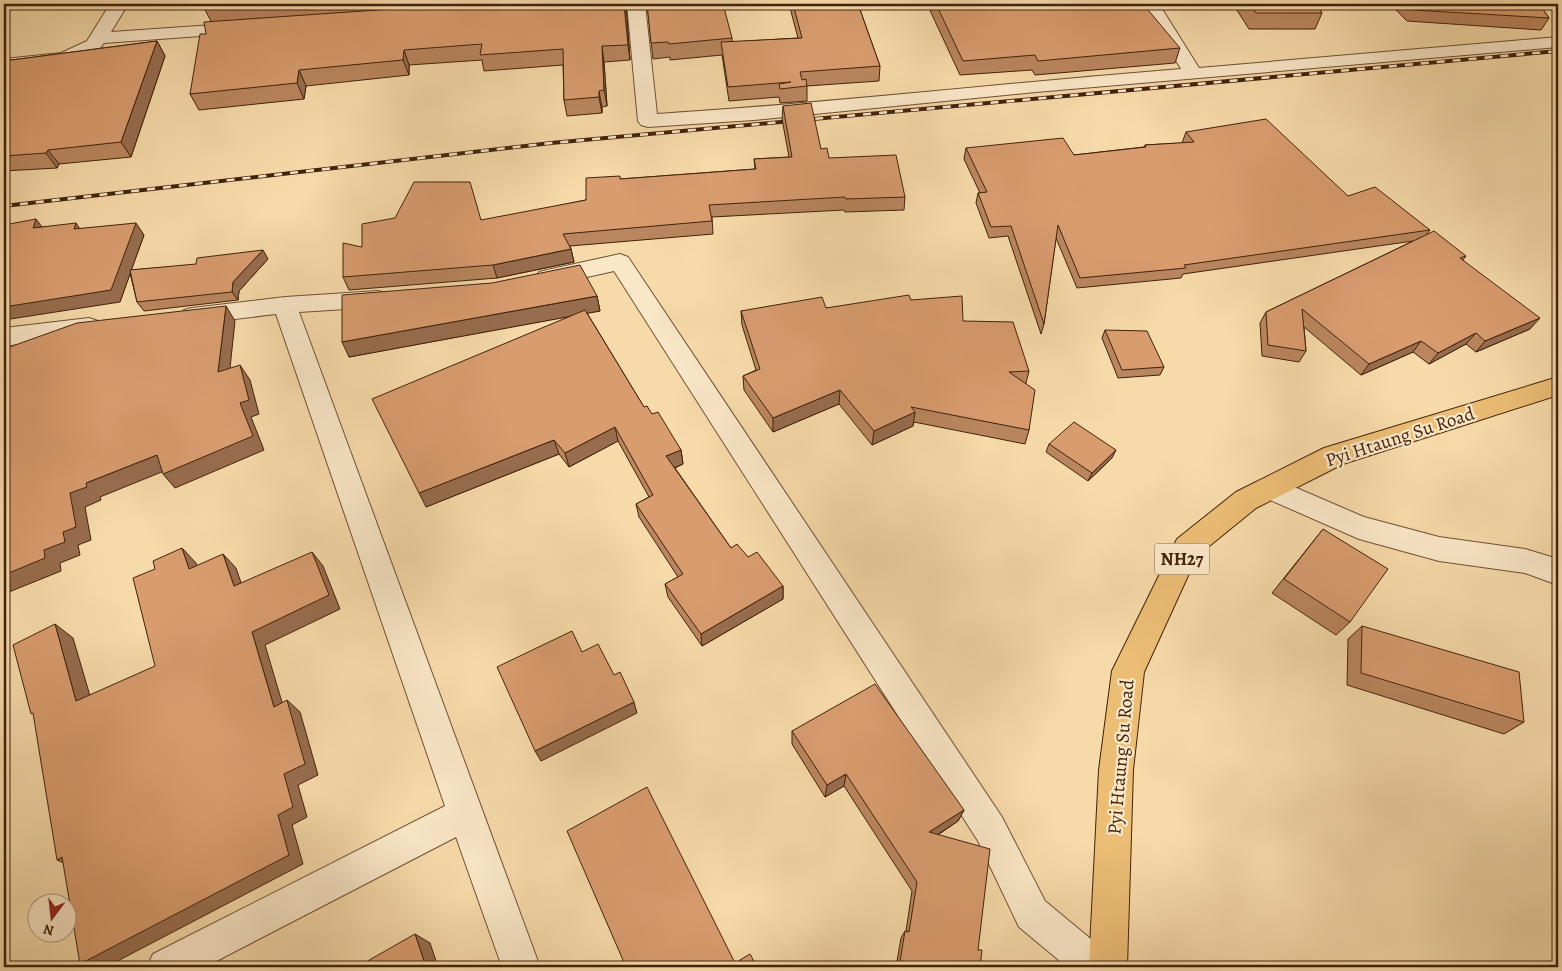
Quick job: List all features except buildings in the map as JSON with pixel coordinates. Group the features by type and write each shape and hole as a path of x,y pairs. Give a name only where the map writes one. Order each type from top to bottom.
{"highway":[{"name":"Pyi Htaung Su Road","path":"1108,967 1116,770 1128,671 1187,548 1246,500 1334,456 1558,386"}],"street":[{"path":"4,64 65,58 94,45 119,4"},
{"path":"636,4 648,121 754,114 1036,86 1558,42"},
{"path":"1151,4 1193,74"},
{"path":"98,38 256,27"},
{"path":"525,282 620,262 990,829 1032,914 1096,967"},
{"path":"168,318 285,305 404,297"},
{"path":"285,305 521,967"},
{"path":"4,337 110,325"},
{"path":"1271,488 1359,526 1439,549 1525,561 1558,572"},
{"path":"166,967 465,814"}],"railway":[{"path":"4,206 551,143 1558,51"}]}
